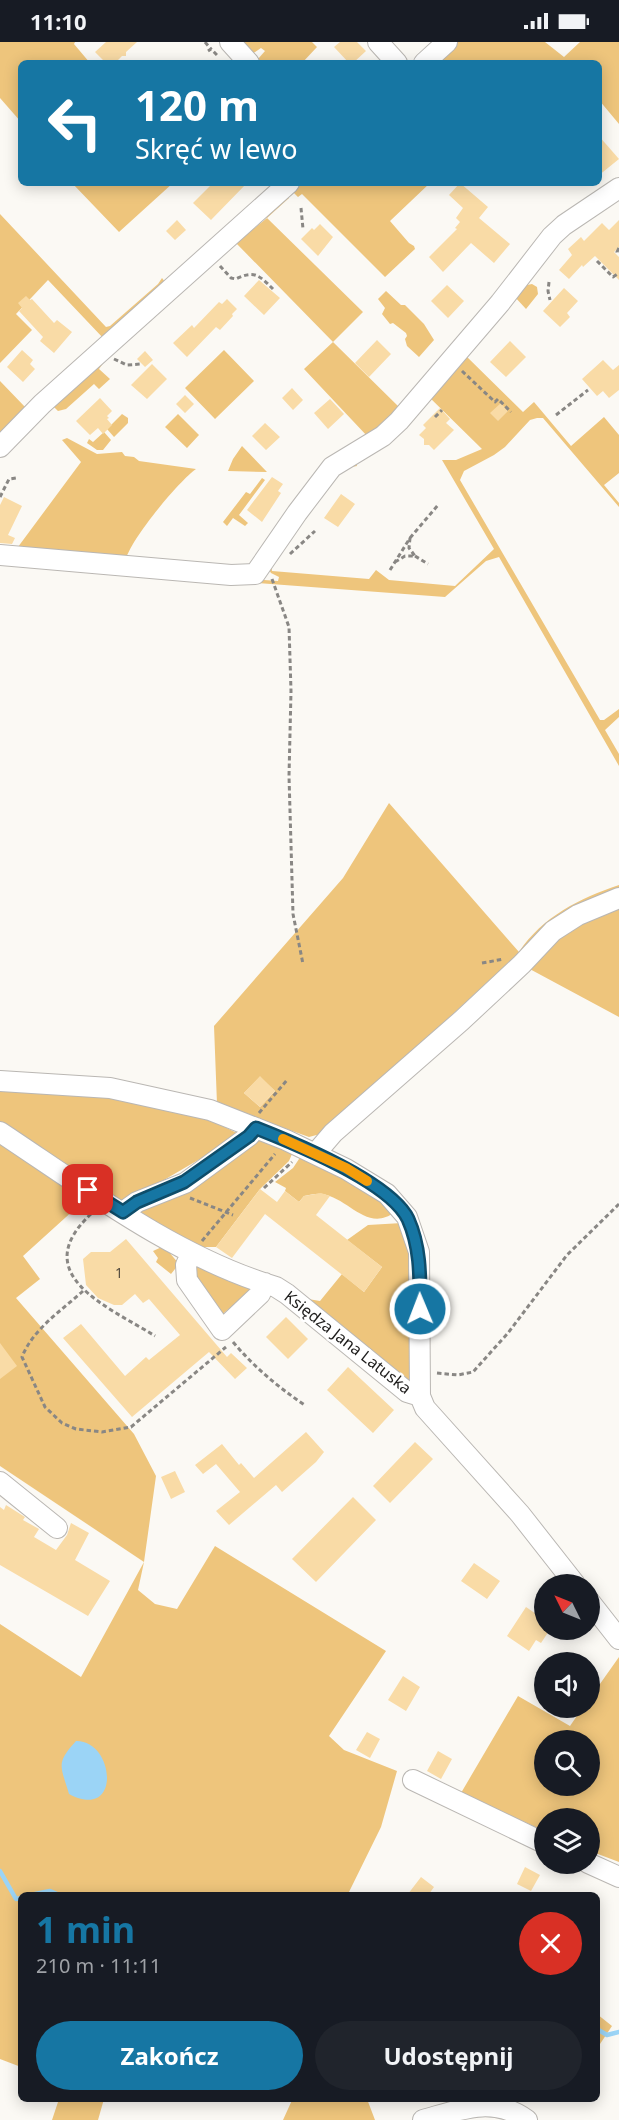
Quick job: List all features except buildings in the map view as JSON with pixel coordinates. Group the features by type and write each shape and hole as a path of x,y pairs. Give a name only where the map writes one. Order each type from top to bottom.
{"street":[{"path":"230,42 246,60"},
{"path":"378,42 394,60"},
{"path":"427,60 447,42"},
{"path":"0,447 42,404 286,186"},
{"path":"0,555 231,575 255,574 332,467 383,436 500,303 552,236 564,225 619,188"},
{"path":"300,1147 333,1133 461,1021 522,964 553,931 578,915 619,898"},
{"path":"0,1080 110,1088 210,1110 346,1168 387,1194 407,1217 419,1252 420,1396"},
{"path":"123,1212 137,1202 184,1182 249,1136 256,1128"},
{"name":"Księdza Jana Latuska","path":"1,1135 191,1254 276,1287 288,1294 407,1392 420,1396 424,1408 520,1514 567,1574"},
{"path":"191,1254 186,1265 187,1280 227,1336 260,1294 265,1283"},
{"path":"0,1482 57,1528"},
{"path":"600,1615 619,1639"},
{"path":"413,1780 534,1838"},
{"path":"600,1869 619,1878"},
{"path":"423,2120 474,2106 493,2106 516,2112 527,2120"}],"path":[{"path":"205,42 211,49"},
{"path":"301,208 303,230"},
{"path":"619,248 617,252 619,254"},
{"path":"597,261 613,277 619,273"},
{"path":"218,266 231,278 236,279 246,274 260,276 273,289"},
{"path":"549,282 550,300"},
{"path":"115,360 128,365 141,364"},
{"path":"457,369 459,368 495,402 498,399 511,412"},
{"path":"556,415 588,390"},
{"path":"435,417 442,410"},
{"path":"0,497 9,479 15,478"},
{"path":"390,570 410,538 438,505"},
{"path":"410,538 409,548 415,556 428,564"},
{"path":"395,562 405,556 415,556"},
{"path":"271,577 278,591 289,627 291,691 289,776 293,914 303,964"},
{"path":"256,1128 254,1119 287,1080"},
{"path":"264,1188 293,1161 300,1147"},
{"path":"191,1254 226,1212 300,1147"},
{"path":"166,1190 233,1215"},
{"path":"105,1201 81,1224 69,1241 66,1259 72,1276 83,1291 155,1336"},
{"path":"420,1374 458,1375 473,1372 508,1332 567,1255 619,1204"},
{"path":"83,1291 38,1330 28,1343 22,1357 45,1407 62,1423 76,1430 102,1432 131,1427 227,1336 263,1375 306,1406"}],"shaded area":[{"path":"0,42 75,42 74,44 87,60 18,60 18,119 0,98"},
{"path":"234,42 312,42 317,47 305,60 258,60 265,51 261,48 249,56"},
{"path":"452,42 545,42 564,57 580,42 619,42 619,124 602,104 602,60 431,60"},
{"path":"75,186 170,186 119,232"},
{"path":"294,186 427,186 390,221 415,249 385,277 302,194 298,197 293,192"},
{"path":"288,195 289,198 267,218 261,212"},
{"path":"0,214 106,327 158,284 162,278 168,286 104,339 48,280 16,314 32,330 0,363"},
{"path":"267,218 363,312 333,342 236,243"},
{"path":"532,284 537,287 538,294 526,309 514,296 522,286"},
{"path":"386,291 401,305 405,305 424,324 434,340 419,357 407,346 406,333 393,323 390,324 382,314 385,308 378,299"},
{"path":"333,342 400,408 368,437 304,369"},
{"path":"224,350 254,381 215,419 185,388"},
{"path":"463,353 523,412 534,402 571,446 604,417 619,435 619,473 604,485 619,503 619,507 543,418 530,420 505,447 464,471 460,480 600,720 604,720 619,709 619,717 605,730 619,754 619,766 499,557 486,561 445,597 0,564 0,560 278,581 279,577 271,573 267,567 269,558 316,491 327,479 338,469 350,461 356,463 357,466 340,469 334,473 271,560 272,571 369,579 376,570 389,580 455,586 494,549 442,460 456,460 482,449 426,394 435,384 440,386 448,378 446,373"},
{"path":"99,357 104,362 99,369 110,379 99,389 94,384 66,409 58,411 51,404"},
{"path":"0,381 26,408 11,422 0,440"},
{"path":"122,414 128,418 128,423 114,437 107,429"},
{"path":"178,414 199,435 187,448 165,427"},
{"path":"104,432 111,440 103,450 97,450 87,443 89,439 93,442"},
{"path":"67,438 97,454 122,452 125,456 134,457 139,461 196,469 155,512 135,540 125,562 15,551 81,462 62,440"},
{"path":"242,446 267,472 228,471"},
{"path":"262,478 265,480 239,515 248,523 245,526 233,518 227,526 223,522 246,492 250,494"},
{"path":"389,803 519,952 539,929 563,910 619,885 619,1017 526,967 519,953 324,1133 309,1137 217,1104 214,1026 343,878","holes":["260,1077 275,1091 260,1107 244,1093"]},
{"path":"0,1081 115,1095 192,1111 241,1135 128,1201 76,1208 23,1256 40,1279 16,1298 134,1434 156,1476 144,1562 0,1466"},
{"path":"255,1135 292,1154 289,1161 260,1189 216,1247 203,1247 143,1216 140,1211"},
{"path":"301,1156 348,1176 395,1212 376,1219 367,1217 341,1201 320,1194 304,1196 299,1202 285,1191 286,1188 275,1182 293,1168"},
{"path":"402,1223 414,1263 411,1382 407,1383 308,1299 320,1301 342,1274 364,1292 382,1267 347,1240 368,1225"},
{"path":"164,1246 179,1264 171,1274 156,1262 158,1258 153,1251"},
{"path":"200,1266 252,1285 250,1291 218,1318 195,1278 195,1267"},
{"path":"215,1546 386,1651 329,1736 344,1750 397,1771 381,1827 349,1892 18,1892 18,2066 0,2059 0,1624 81,1677 144,1562 138,1590 155,1604 177,1609"},
{"path":"619,1657 619,1862 600,1855 600,1808 534,1808 534,1826 461,1793 518,1696 534,1705 534,1718 556,1718 570,1726 575,1718 600,1718 600,1684"},
{"path":"600,2016 612,2026 600,2044"},
{"path":"58,2102 103,2102 98,2120 52,2120"},
{"path":"291,2102 368,2102 375,2120 283,2120"}],"water":[{"path":"76,1741 89,1744 99,1753 105,1765 107,1778 105,1789 98,1797 86,1800 69,1794 62,1771 62,1760"}],"waterway":[{"path":"0,1871 16,1899 18,1899"},
{"path":"45,1892 52,1892"},
{"path":"600,2031 607,2035 619,2032"}],"slow traffic":[{"path":"283,1139 346,1168 367,1181"}],"route":[{"path":"88,1190 123,1212 137,1202 184,1182 249,1136 256,1128 346,1168 387,1194 407,1217 419,1252 420,1309"}]}
